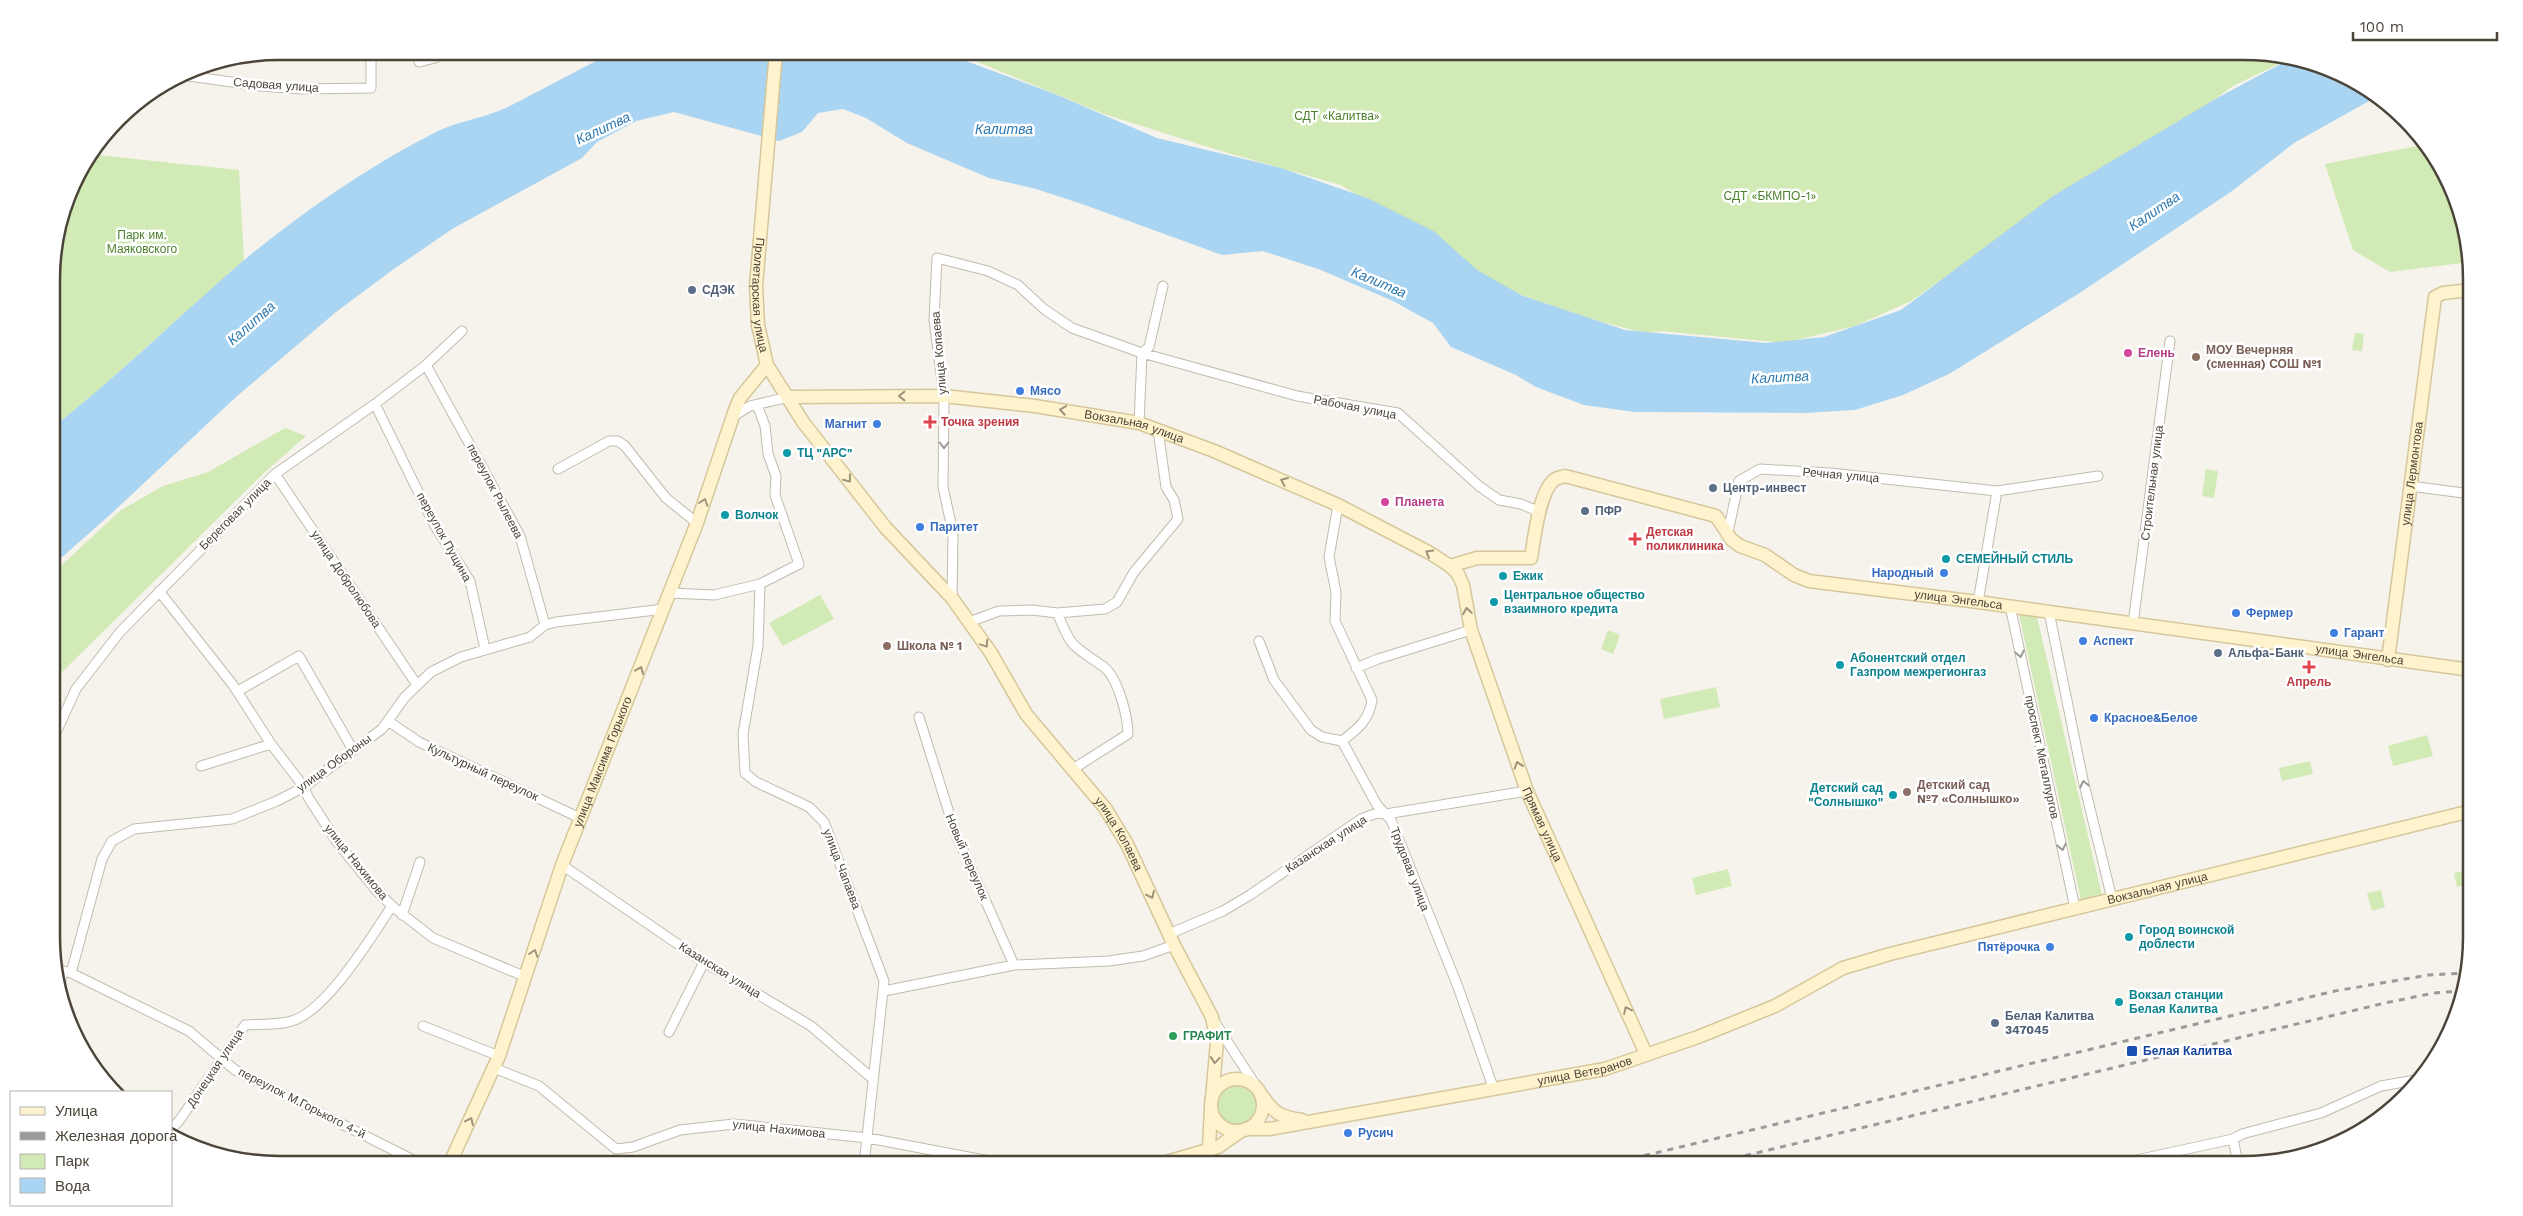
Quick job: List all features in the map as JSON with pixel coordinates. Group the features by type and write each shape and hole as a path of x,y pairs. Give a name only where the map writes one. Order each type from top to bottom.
{"main road":[{"name":"Пролетарская улица","path":"767,365 758,325 756,286 775,60"},
{"name":"улица Лермонтова","path":"2388,660 2434,297 2443,293 2463,291"},
{"name":"улица Копаева","path":"767,365 806,426 886,528 952,598 991,653 1026,714 1105,808 1127,844 1171,940 1212,1017 1217,1042 1207,1156"},
{"name":"улица Максима Горького","path":"453,1156 497,1062 562,865 697,523 732,417 740,398 767,365"},
{"name":"Вокзальная улица","path":"789,397 944,396 1035,406 1139,424 1214,451 1338,505 1430,553 1450,566 1458,574 1463,586"},
{"name":"улица Энгельса","path":"1450,566 1477,558 1531,558 1540,512 1548,487 1555,479 1565,476 1716,516 1731,538 1740,546 1765,555 1794,575 1809,581 2010,606 2463,669"},
{"name":"Прямая улица","path":"1463,586 1471,630 1527,791 1646,1054"},
{"name":"Вокзальная улица","path":"1843,968 1890,954 2463,813"},
{"name":"улица Ветеранов","path":"1244,1130 1269,1128 1494,1090 1605,1069 1698,1037 1776,1006 1843,968"},
{"path":"1244,1130 1234,1131 1221,1125 1212,1114 1211,1102 1221,1084 1236,1078 1252,1083 1273,1111 1281,1116 1309,1121"},
{"path":"1187,1156 1218,1147 1257,1122 1263,1110 1260,1093"}],"street":[{"name":"Садовая улица","path":"196,77 286,88 371,88 371,60"},
{"path":"419,62 427,60"},
{"name":"Рабочая улица","path":"937,258 988,271 1018,285 1044,309 1072,328 1142,353 1297,396 1398,414 1479,486 1499,500 1521,504 1540,512"},
{"name":"улица Копаева","path":"937,258 934,320 944,396 943,487 953,533 952,598"},
{"path":"1139,424 1142,353 1150,347 1163,286"},
{"name":"Береговая улица","path":"60,724 76,689 120,632 275,474 375,404 426,365 462,331"},
{"name":"Строительная улица","path":"2134,624 2170,341"},
{"name":"переулок Рылеева","path":"426,365 520,536 545,625"},
{"path":"732,417 756,405 789,397"},
{"name":"переулок Пущина","path":"375,404 435,526 470,581 485,649"},
{"path":"670,593 714,596 760,584 799,564 775,495 776,476 768,454 765,426 756,405"},
{"path":"969,622 998,611 1032,610 1057,613 1105,609 1117,602 1134,572 1178,518 1174,500 1166,487 1158,430"},
{"path":"558,469 609,441 618,441 625,446 666,498 697,523"},
{"name":"Речная улица","path":"1728,532 1739,481 1760,469 1830,473 1997,491 2098,476"},
{"name":"улица Добролюбова","path":"275,474 418,684"},
{"path":"2410,486 2463,493"},
{"path":"1978,602 1997,491"},
{"path":"1258,641 1274,680 1312,730 1322,737 1342,741 1358,729 1370,713 1372,700 1336,621 1336,592 1329,557 1338,505"},
{"name":"улица Чапаева","path":"760,584 758,646 743,734 745,773 756,782 809,807 824,822 884,981 865,1156"},
{"name":"улица Нахимова","path":"159,591 238,691 271,744 304,787 308,797 337,842 376,890 402,915 433,938 526,977"},
{"name":"проспект Металлургов","path":"2010,606 2075,908"},
{"name":"улица Обороны","path":"64,978 102,859 112,841 134,829 232,819 277,801 304,787 382,729 405,697 431,672 461,657 530,637 545,625 664,609"},
{"path":"2048,612 2083,780 2112,900"},
{"path":"1057,613 1072,642 1089,658 1104,667 1114,679 1128,724 1128,734 1073,769"},
{"path":"1356,668 1378,659 1471,630"},
{"path":"238,691 299,656 353,750"},
{"name":"Новый переулок","path":"919,717 955,832 1014,965"},
{"name":"Культурный переулок","path":"388,721 419,742 580,818"},
{"name":"Трудовая улица","path":"1342,741 1377,804 1391,820 1458,988 1494,1090"},
{"path":"201,766 271,744"},
{"name":"Казанская улица","path":"884,991 1014,965 1109,961 1143,956 1250,895 1361,819 1376,814 1386,814 1527,791"},
{"path":"402,915 420,862"},
{"name":"Казанская улица","path":"562,865 704,962 811,1026 873,1080"},
{"name":"Донецкая улица","path":"172,1128 179,1121 245,1025 289,1022 307,1014 319,1004 358,956 392,906"},
{"path":"669,1032 704,962"},
{"name":"переулок М.Горького 4-й","path":"63,971 189,1031 223,1057 235,1070 404,1156"},
{"path":"1212,1017 1260,1093"},
{"name":"улица Нахимова","path":"423,1026 497,1062 539,1086 616,1149 633,1148 680,1130 734,1124 868,1138 963,1156"},
{"path":"2155,1156 2233,1139 2242,1134 2321,1113 2380,1086 2409,1081"},
{"path":"2233,1139 2236,1156"}],"green space":[{"name":"СДТ «БКМПО-1»","path":"973,60 2258,60 2280,63 2233,86 2164,136 1956,269 1911,301 1855,326 1784,343 1661,331 1645,333 1582,317 1505,289 1341,185 1221,151 1104,114"},
{"path":"2418,146 2434,170 2446,195 2456,222 2463,263 2390,272 2353,250 2325,164"},
{"name":"Парк им. Маяковского","path":"98,155 239,170 244,260 87,400 60,422 60,265 64,236 77,195 97,157"},
{"path":"2355,333 2364,334 2362,351 2352,350"},
{"path":"285,428 306,436 266,471 60,674 60,567 121,510 163,486 208,472"},
{"path":"2206,469 2218,471 2214,498 2202,496"},
{"path":"820,595 834,619 783,646 769,623"},
{"path":"2019,614 2037,617 2103,900 2082,905"},
{"path":"1608,630 1620,635 1613,654 1601,649"},
{"path":"1716,687 1720,707 1664,719 1660,699"},
{"path":"2427,735 2433,756 2393,766 2388,746"},
{"path":"2310,761 2313,774 2282,781 2279,768"},
{"path":"1728,869 1732,886 1696,895 1692,878"},
{"path":"2463,871 2463,885 2457,887 2454,873"},
{"path":"2381,890 2385,907 2372,911 2367,893"},
{"path":"1242,1085 1249,1088 1255,1094 1258,1105 1257,1113 1249,1122 1242,1125 1234,1125 1227,1122 1219,1113 1218,1101 1221,1094 1230,1086"}],"water":[{"name":"Калитва","path":"598,60 963,60 1055,94 1157,138 1281,168 1367,198 1435,232 1477,270 1523,296 1625,330 1766,343 1824,337 1901,310 2053,196 2217,98 2282,63 2301,67 2328,77 2370,100 2294,143 2232,191 2078,294 1949,374 1903,395 1855,410 1804,413 1635,412 1584,405 1536,387 1516,375 1451,347 1433,323 1393,301 1321,270 1263,251 1222,255 1082,204 1036,189 989,178 907,143 866,118 843,109 818,113 802,132 779,141 674,112 636,121 597,142 582,158 452,229 391,271 336,312 236,397 60,559 60,421 101,388 243,261 305,213 348,183 434,133 510,106"}],"railway":[{"path":"1643,1156 2335,991 2429,975 2460,973"},
{"path":"1744,1156 2385,1003 2434,993 2457,991"}],"place":[{"name":"СДЭК","path":"692,290"},
{"name":"Елень","path":"2128,353"},
{"name":"МОУ Вечерняя (сменная) СОШ №1","path":"2196,357"},
{"name":"Мясо","path":"1020,391"},
{"name":"Точка зрения","path":"930,422"},
{"name":"Магнит","path":"877,424"},
{"name":"ТЦ \"АРС\"","path":"787,453"},
{"name":"Центр-инвест","path":"1713,488"},
{"name":"Планета","path":"1385,502"},
{"name":"ПФР","path":"1585,511"},
{"name":"Волчок","path":"725,515"},
{"name":"Паритет","path":"920,527"},
{"name":"Детская поликлиника","path":"1635,539"},
{"name":"СЕМЕЙНЫЙ СТИЛЬ","path":"1946,559"},
{"name":"Народный","path":"1944,573"},
{"name":"Ежик","path":"1503,576"},
{"name":"Центральное общество взаимного кредита","path":"1494,602"},
{"name":"Фермер","path":"2236,613"},
{"name":"Гарант","path":"2334,633"},
{"name":"Аспект","path":"2083,641"},
{"name":"Школа № 1","path":"887,646"},
{"name":"Альфа-Банк","path":"2218,653"},
{"name":"Абонентский отдел Газпром межрегионгаз","path":"1840,665"},
{"name":"Апрель","path":"2309,667"},
{"name":"Красное&Белое","path":"2094,718"},
{"name":"Детский сад №7 «Солнышко»","path":"1907,792"},
{"name":"Детский сад \"Солнышко\"","path":"1893,795"},
{"name":"Город воинской доблести","path":"2129,937"},
{"name":"Пятёрочка","path":"2050,947"},
{"name":"Вокзал станции Белая Калитва","path":"2119,1002"},
{"name":"Белая Калитва 347045","path":"1995,1023"},
{"name":"ГРАФИТ","path":"1173,1036"},
{"name":"Белая Калитва","path":"2132,1051"},
{"name":"Русич","path":"1348,1133"}],"park label":[{"name":"СДТ «Калитва»","path":"1337,116"}]}
